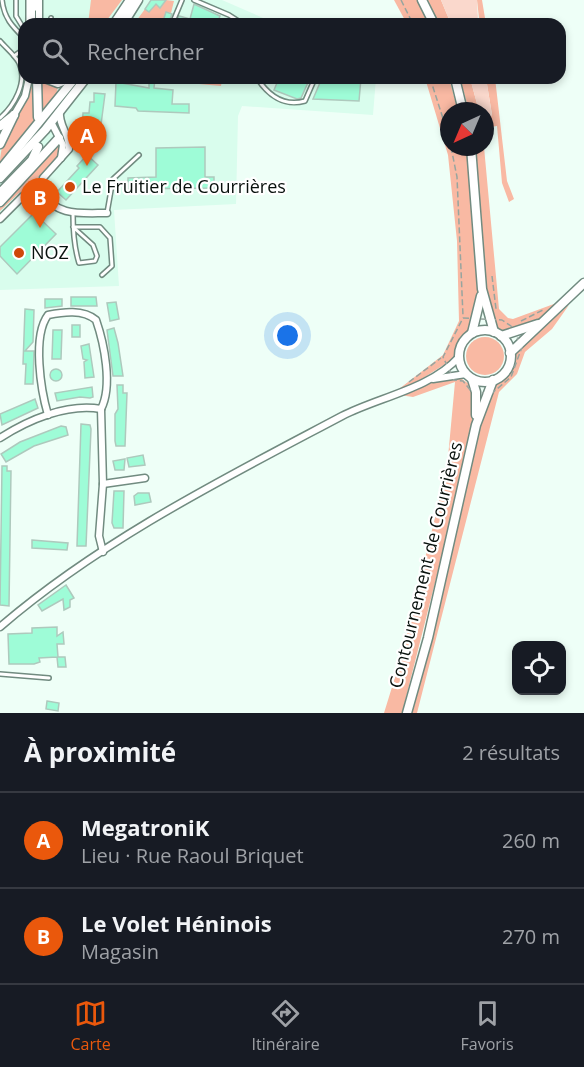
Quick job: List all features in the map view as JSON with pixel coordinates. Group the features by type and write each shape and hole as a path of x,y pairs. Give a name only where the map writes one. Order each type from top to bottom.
{"main road":[{"path":"118,18 130,0"},
{"path":"127,18 138,0"},
{"path":"422,0 431,18"},
{"path":"39,84 49,120"},
{"path":"0,178 49,120 70,84"},
{"path":"0,170 60,111 81,84"},
{"path":"456,84 461,102"},
{"path":"0,126 14,115"},
{"path":"0,144 14,115"},
{"path":"0,202 62,135"},
{"path":"0,193 32,160 38,147"},
{"path":"472,156 482,289 478,319 472,333 461,346 459,357 469,376 483,382 493,380 507,370 510,353 584,283"},
{"path":"482,289 497,334 510,353"},
{"path":"472,333 483,330 497,334 542,323"},
{"name":"Contournement de Courrières","path":"469,376 476,392 476,425"},
{"name":"Contournement de Courrières","path":"407,713 433,616 476,425 486,393 493,380"}],"street":[{"path":"34,0 39,18"},
{"path":"31,18 34,0"},
{"path":"14,115 25,96 28,84"},
{"path":"49,120 62,135 64,148 61,159 43,178 41,191 52,204 64,212 107,213"},
{"path":"0,219 23,196 41,191"},
{"path":"48,415 41,373 41,327 48,315 82,313 96,320 106,379 106,400 101,409 103,484 99,536 103,552"},
{"path":"429,380 449,367 459,357"},
{"path":"0,627 103,552 159,516 345,415 429,380 452,375 469,376"},
{"path":"0,438 48,415 75,409 101,409"},
{"path":"103,484 145,478"}],"lane":[{"path":"2,0 4,13 9,23 18,32"},
{"path":"16,0 18,19"},
{"path":"174,18 182,0"},
{"path":"194,0 234,18"},
{"path":"0,41 14,56 18,65"},
{"path":"14,56 18,53"},
{"path":"0,118 14,101 20,84"},
{"path":"262,84 276,98 296,103 305,101 312,84"},
{"path":"107,213 113,179 139,155"},
{"path":"73,214 73,227 79,263 95,261 97,256 93,244 73,227"},
{"path":"73,227 100,227 110,238 112,266 102,275"},
{"path":"0,674 49,678"}],"path":[{"path":"401,0 410,18"},
{"path":"432,84 440,109"},
{"path":"404,390 410,380 443,357 463,318 458,200 452,156"},
{"path":"492,276 493,319"},
{"path":"513,329 535,314"},
{"path":"443,357 454,380 463,381 471,391 491,394 511,377 522,347 513,329 493,319 463,318"}],"shaded area":[{"path":"0,0 222,0 263,18 18,18 18,84 376,84 373,115 242,106 238,116 236,204 114,210 119,286 0,290"},
{"path":"91,0 122,0 108,18 89,18"},
{"path":"166,0 174,1 171,13 166,12 164,18 138,18 145,9 149,12 156,4 160,8"},
{"path":"394,0 418,0 426,18 404,18"},
{"path":"428,0 441,0 448,18 436,18"},
{"path":"441,0 477,0 478,18 448,18"},
{"path":"477,0 482,0 485,18 479,18"},
{"path":"35,84 35,121 0,163 4,141"},
{"path":"41,84 52,84 58,87 56,95 41,115"},
{"path":"427,84 451,84 456,102 440,102 440,128"},
{"path":"462,84 472,84 477,102 467,102"},
{"path":"472,84 487,84 490,102 477,102"},
{"path":"487,84 496,84 507,181 514,199 509,202 502,183 497,126 494,126 494,102 490,102"},
{"path":"59,143 59,155 37,179 35,186 19,193 0,211 0,205"},
{"path":"448,156 468,156 478,303 469,330 458,341 453,359 417,382 399,389 443,355 459,321 457,241"},
{"path":"476,156 485,156 499,309 508,318 513,319 562,301 535,321 503,332 495,326 488,304"},
{"path":"569,305 552,329 525,352 517,374 499,392 417,713 411,713 436,621 483,410 493,386 510,372 518,349"},
{"path":"485,337 499,342 504,356 499,370 485,375 471,370 466,356 471,342"},
{"path":"459,377 472,386 472,426 461,480 402,713 384,713 401,658 447,468 455,382 413,397 400,395 442,379"}],"building":[{"path":"151,0 166,0 160,8 156,4 149,12 145,9"},
{"path":"194,4 220,16 219,18 190,18"},
{"path":"166,12 172,14 170,18 164,18"},
{"path":"116,84 149,88 149,84 154,84 154,88 173,90 172,104 189,104 189,113 138,111 136,108 115,106"},
{"path":"276,84 307,84 301,98 297,99 274,90"},
{"path":"319,84 360,84 359,101 313,99"},
{"path":"94,93 105,94 100,132 82,132 83,113 89,113 90,102 94,102"},
{"path":"205,147 205,177 214,177 214,188 128,189 128,178 156,177 156,148"},
{"path":"87,155 98,165 66,200 57,192 79,168 77,166"},
{"name":"NOZ","path":"34,213 56,234 17,274 0,256 0,247"},
{"path":"71,297 96,297 97,306 71,306"},
{"path":"45,299 62,299 62,306 45,308"},
{"path":"116,302 119,319 110,321 107,303"},
{"path":"25,309 34,310 33,342 25,351 34,351 33,384 25,384 26,364 23,364"},
{"path":"72,325 80,325 80,337 72,337"},
{"path":"114,328 123,376 113,376 107,330"},
{"path":"53,330 62,330 61,359 52,359"},
{"path":"89,344 94,377 85,378 84,362 87,360 83,359 81,346"},
{"path":"58,369 62,375 58,381 54,381 50,373"},
{"path":"117,385 123,385 123,393 127,393 125,446 116,446 115,441 115,414 118,409"},
{"path":"92,387 93,397 57,401 55,393"},
{"path":"35,399 38,408 2,425 0,414"},
{"path":"81,424 90,425 91,429 86,546 77,546"},
{"path":"61,426 66,427 68,435 34,446 6,462 1,454 20,442"},
{"path":"143,455 145,465 129,467 127,458"},
{"path":"125,459 124,470 115,470 113,461"},
{"path":"2,466 7,466 7,471 11,471 9,606 0,605"},
{"path":"114,491 124,491 123,528 114,528 112,523"},
{"path":"138,493 149,493 151,502 135,505 134,496"},
{"path":"32,540 68,543 67,550 32,548"},
{"path":"66,585 74,598 70,600 70,607 64,610 63,599 42,611 38,605"},
{"path":"57,627 57,636 63,632 64,644 57,644 58,657 65,657 66,667 58,667 57,657 39,658 40,662 34,664 9,664 8,634 32,633 32,628"},
{"path":"47,701 59,703 58,711 46,709"}],"place":[{"name":"MegatroniK","path":"87,166"},
{"name":"Le Fruitier de Courrières","path":"70,187"},
{"name":"Le Volet Héninois","path":"40,228"},
{"name":"NOZ","path":"19,253"}]}
